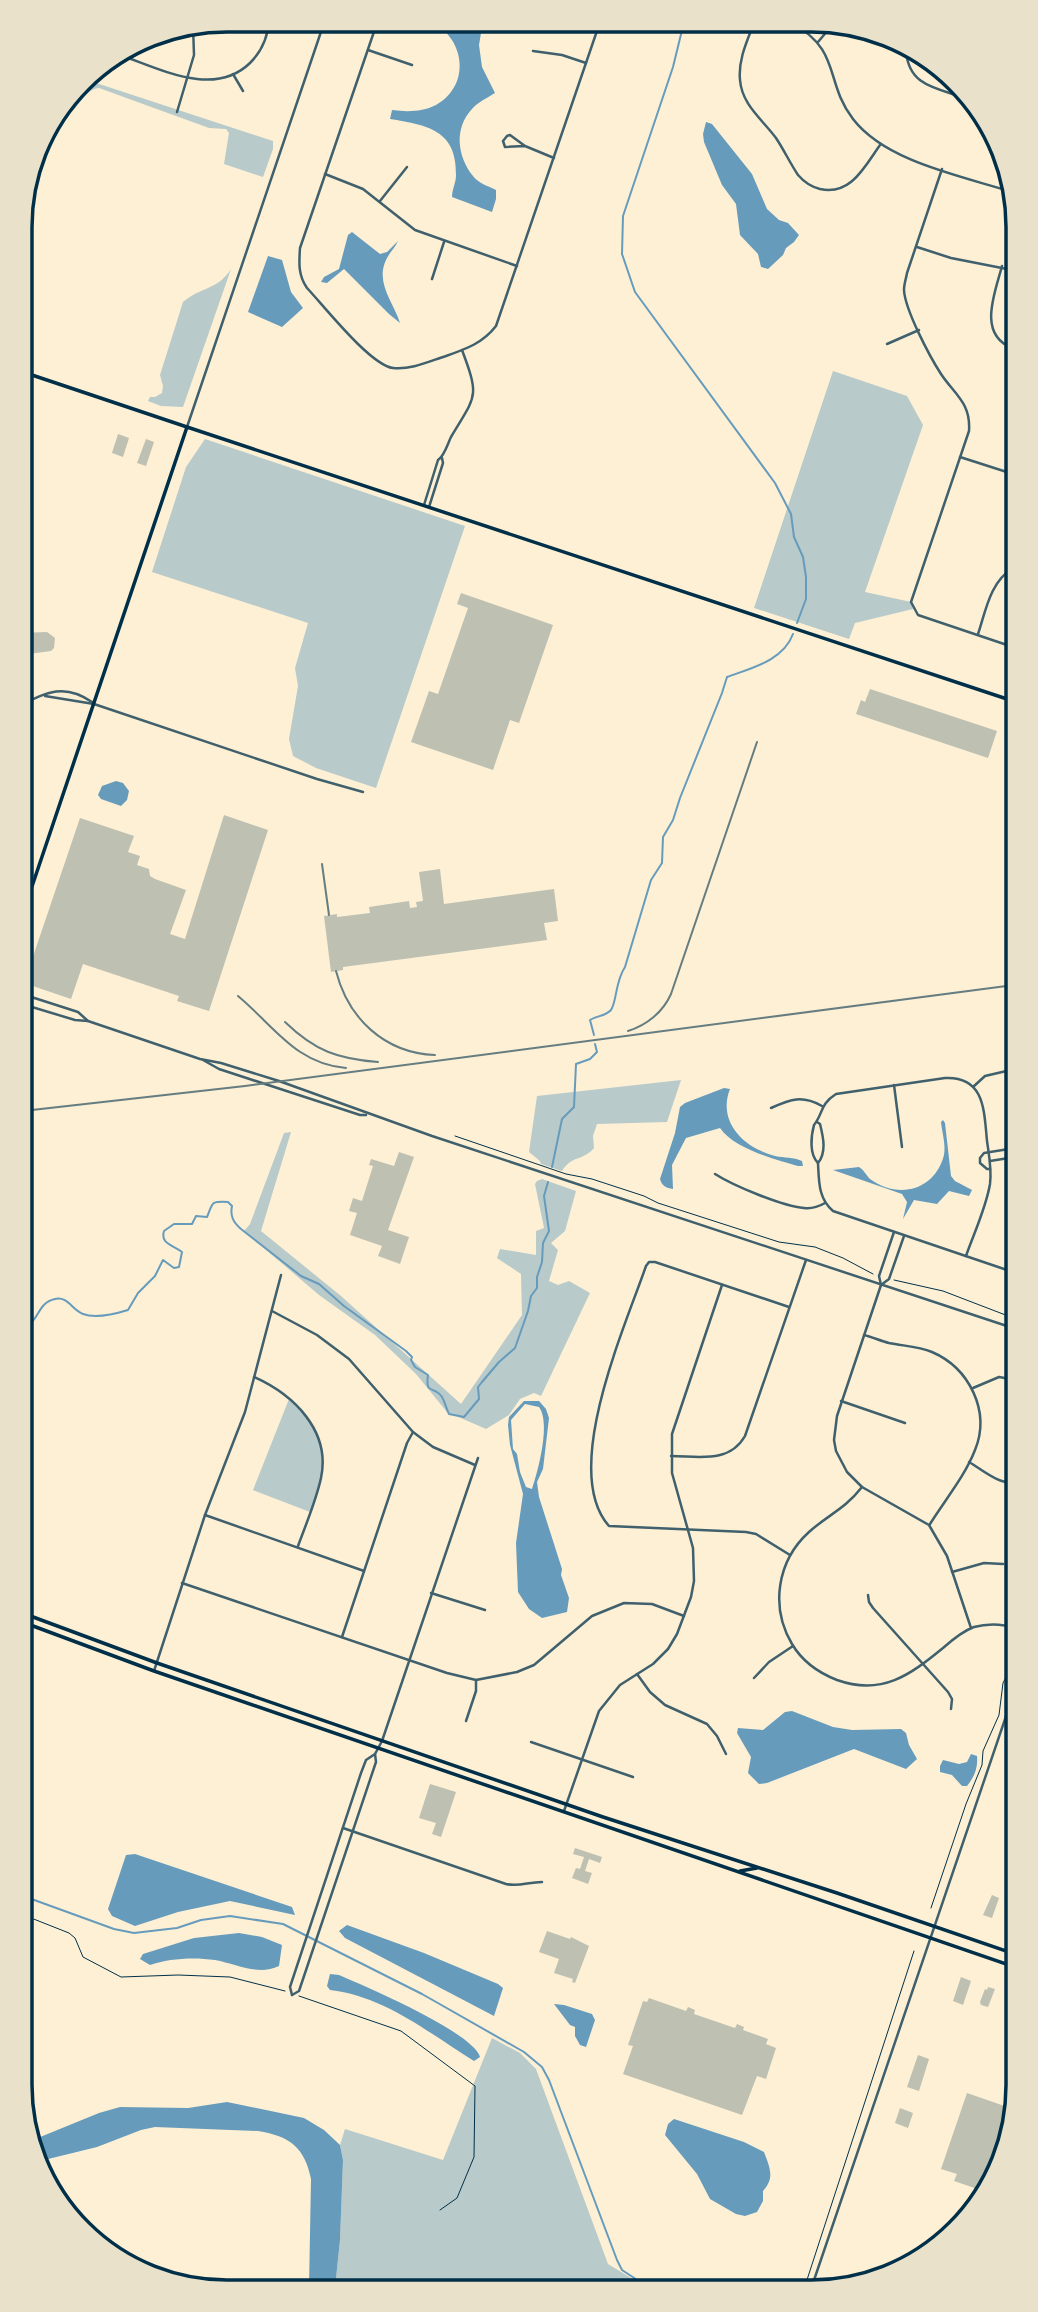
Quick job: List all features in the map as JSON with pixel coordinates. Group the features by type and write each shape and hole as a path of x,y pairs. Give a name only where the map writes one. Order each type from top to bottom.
{"main road":[{"path":"32,375 1006,699"},
{"path":"32,887 187,427"},
{"path":"32,1617 157,1663 566,1805 1006,1951"},
{"path":"32,1626 377,1749 1006,1964"},
{"path":"740,1871 759,1867"}],"street":[{"path":"129,58 188,78 211,80 233,74 256,57 267,32"},
{"path":"187,427 321,32"},
{"path":"373,32 300,248 300,270 307,288 368,354 381,364 393,368 419,365 462,350 481,342 496,326 597,32"},
{"path":"751,32 740,68 742,91 752,110 776,138 798,175 806,183 828,190 841,189 858,176 880,144"},
{"path":"804,32 818,42 830,64 845,106 854,120 880,144 942,169 1003,189"},
{"path":"818,42 826,33"},
{"path":"177,112 194,55 193,34"},
{"path":"368,50 412,65"},
{"path":"533,51 562,55 586,63"},
{"path":"907,57 907,62 919,80 952,92"},
{"path":"233,74 243,91"},
{"path":"525,146 508,148 503,141 510,135 525,146 554,158"},
{"path":"380,201 407,167"},
{"path":"942,169 904,288 906,301 942,374 968,410 969,431 911,602 918,615 1006,645"},
{"path":"325,174 363,189 407,225 444,242 517,266"},
{"path":"432,279 444,242"},
{"path":"915,247 951,258 1006,268"},
{"path":"1002,266 990,320 993,331 1006,344"},
{"path":"887,344 919,330"},
{"path":"426,506 438,460 442,458 449,440 468,412 473,399 472,376 462,350"},
{"path":"960,457 1006,472"},
{"path":"978,635 996,583 1006,572"},
{"path":"32,700 49,691 64,691 83,696 94,704"},
{"path":"44,695 94,704 363,792"},
{"path":"32,997 78,1012 88,1021"},
{"path":"32,1007 75,1020 88,1021 200,1059 267,1077 361,1109 368,1115 1006,1326"},
{"path":"974,1087 985,1076 1006,1071"},
{"path":"966,1256 989,1189 990,1169 983,1107 974,1087 951,1078 841,1092 831,1097 822,1106 814,1125 812,1143 814,1157 818,1163 820,1190 825,1203 838,1213 1006,1270"},
{"path":"894,1085 902,1147"},
{"path":"771,1108 794,1098 811,1100 822,1106"},
{"path":"817,1122 820,1124 823,1148 822,1159 818,1163"},
{"path":"990,1169 982,1166 980,1158 984,1153 1006,1149"},
{"path":"990,1161 1006,1158"},
{"path":"715,1174 733,1185 797,1207 814,1208 825,1203"},
{"path":"894,1232 879,1276 881,1285 841,1401 834,1428 836,1451 847,1472 862,1487 929,1525 942,1545 971,1628"},
{"path":"881,1285 889,1279 904,1236"},
{"path":"671,1456 720,1457 739,1446 745,1436 806,1260"},
{"path":"789,1307 649,1262 600,1401 590,1456 593,1488 604,1520 609,1526 746,1532 756,1534 790,1555"},
{"path":"154,1671 205,1515 239,1427 281,1275"},
{"path":"563,1813 594,1723 604,1704 620,1685 653,1664 668,1649 684,1616 694,1581 693,1548 675,1491 671,1456 672,1434 722,1285"},
{"path":"272,1311 317,1335 349,1359 413,1432 433,1447 475,1465"},
{"path":"864,1335 931,1351 959,1370 973,1388 981,1427 979,1440 969,1462 929,1525"},
{"path":"254,1377 297,1405 308,1417 320,1447 322,1476 298,1546"},
{"path":"973,1388 999,1377 1006,1378"},
{"path":"841,1401 905,1423"},
{"path":"342,1638 413,1432"},
{"path":"375,1754 366,1760 290,1987 293,1994 299,1991 376,1762 375,1754 382,1741 478,1458"},
{"path":"969,1462 1006,1484"},
{"path":"862,1487 842,1509 809,1532 790,1555 781,1577 779,1605 785,1630 793,1646 816,1669 828,1677 874,1686 905,1677 971,1628 1006,1626"},
{"path":"205,1515 364,1571"},
{"path":"952,1572 984,1563 1003,1564"},
{"path":"182,1583 463,1678 476,1679 500,1677 534,1665 592,1616 624,1603 652,1604 684,1616"},
{"path":"432,1592 485,1610"},
{"path":"868,1595 873,1608 948,1692 952,1699 951,1709"},
{"path":"754,1678 769,1662 793,1646"},
{"path":"637,1674 650,1692 665,1705 707,1724 726,1754"},
{"path":"466,1721 476,1691 476,1679"},
{"path":"814,2281 1006,1716"},
{"path":"531,1742 633,1777"},
{"path":"343,1828 506,1884 519,1887 531,1882 542,1882"},
{"path":"321,1898 329,1900"}],"path":[{"path":"454,1136 779,1241 815,1247 875,1274"},
{"path":"893,1280 943,1291 1006,1314"},
{"path":"931,1908 982,1765 983,1751 999,1715 1006,1677"},
{"path":"32,1918 69,1933 75,1938 83,1957 121,1977 178,1975 230,1978 293,1994 401,2031 475,2086 474,2157 460,2194 454,2202 440,2210"},
{"path":"807,2281 914,1951"}],"shaded area":[{"path":"95,83 273,141 273,149 263,177 224,164 229,133 226,129 209,128 99,88 87,94 69,114"},
{"path":"231,269 183,407 161,406 148,401 150,397 162,393 160,375 183,302 215,285"},
{"path":"833,371 907,396 923,425 865,592 911,602 913,609 855,623 849,639 754,608"},
{"path":"205,439 465,526 376,788 316,768 293,756 289,739 298,686 295,668 308,623 152,572 186,467"},
{"path":"681,1080 667,1122 597,1124 593,1136 594,1148 570,1162 562,1171 541,1164 529,1152 537,1096"},
{"path":"291,1132 261,1231 341,1296 461,1404 522,1315 521,1274 497,1258 500,1249 536,1255 536,1231 544,1228 535,1184 542,1179 576,1191 565,1231 551,1243 558,1250 549,1281 558,1285 569,1281 590,1293 541,1396 534,1393 520,1399 509,1415 486,1429 447,1412 416,1374 375,1335 319,1295 244,1231 250,1224 284,1133"},
{"path":"289,1399 311,1423 322,1453 321,1480 310,1512 253,1490"},
{"path":"492,2038 520,2053 536,2069 608,2264 636,2281 336,2281 343,2160 340,2145 345,2129 443,2160"}],"water":[{"path":"445,32 481,32 479,45 482,67 495,93 477,104 466,117 460,133 460,142 464,160 473,176 496,190 492,212 452,197 456,178 455,160 445,139 427,127 390,119 392,110 425,109 448,96 455,86 460,61"},
{"path":"706,122 712,124 752,174 767,209 779,220 788,223 799,235 768,269 761,267 758,254 740,235 736,204 722,185 704,142"},
{"path":"352,232 380,254 387,252 398,241 386,260 383,277 400,323 344,269 327,283 321,282 324,277 339,269 348,235"},
{"path":"268,256 282,260 291,292 303,308 282,327 248,312"},
{"path":"116,781 123,783 129,791 127,800 121,806 101,799 98,795 102,786"},
{"path":"724,1088 730,1089 727,1112 730,1123 744,1140 775,1156 802,1161 803,1166 745,1147 720,1128 686,1138 672,1165 673,1189 665,1186 660,1179 675,1133 680,1107"},
{"path":"943,1120 951,1176 972,1190 969,1196 949,1191 937,1204 914,1200 903,1219 907,1202 902,1194 833,1170 859,1167 870,1179 893,1189 904,1190 924,1184 933,1176 944,1155"},
{"path":"524,1401 539,1401 549,1418 543,1469 537,1482 569,1598 567,1612 542,1618 529,1609 518,1592 516,1543 523,1494 510,1445 509,1417","holes":["525,1404 539,1407 544,1435 532,1489 526,1487 520,1472 517,1454 513,1449 511,1420"]},
{"path":"792,1711 833,1727 852,1730 901,1729 906,1733 917,1759 906,1769 854,1749 759,1784 748,1773 751,1757 737,1733 738,1728 763,1730 785,1712"},
{"path":"971,1754 977,1756 977,1764 967,1786 962,1786 952,1775 940,1772 943,1760 959,1764 967,1762"},
{"path":"135,1854 292,1907 295,1915 230,1901 178,1912 135,1926 112,1916 108,1909 126,1855"},
{"path":"347,1925 498,1984 503,1988 494,2016 345,1938 339,1931"},
{"path":"239,1933 262,1937 282,1945 279,1966 255,1970 215,1960 191,1958 150,1965 140,1959 143,1954 194,1938"},
{"path":"330,1974 339,1975 371,1989 440,2023 473,2047 480,2057 474,2061 387,2008 350,1994 330,1990 327,1986"},
{"path":"554,2004 592,2014 595,2020 586,2047 580,2045 575,2036 575,2027 570,2025"},
{"path":"227,2102 304,2118 324,2130 340,2145 343,2160 336,2281 309,2281 311,2179 300,2152 279,2136 258,2131 155,2127 97,2147 46,2160 39,2138 120,2107 188,2108"},
{"path":"674,2119 744,2142 764,2152 770,2177 757,2212 745,2216 736,2214 710,2199 697,2174 665,2135 668,2124"}],"building":[{"path":"118,434 129,438 123,457 112,453"},
{"path":"146,439 154,442 146,466 137,463"},
{"path":"461,593 553,625 519,723 510,720 493,770 411,742 429,691 438,694 468,608 457,604"},
{"path":"47,632 55,638 54,648 51,651 32,654 32,633"},
{"path":"870,689 997,731 988,758 856,714 861,700 865,702"},
{"path":"224,815 268,830 209,1011 177,1001 179,996 83,964 71,999 32,986 32,959 80,818 134,836 128,852 140,856 137,865 149,869 150,876 155,879 186,890 170,934 185,939"},
{"path":"440,869 444,904 554,889 558,921 544,923 547,940 343,967 343,970 331,972 324,916 370,913 369,907 409,901 410,908 417,907 416,902 423,901 419,872"},
{"path":"399,1152 414,1157 388,1230 409,1237 400,1264 378,1256 382,1246 350,1235 357,1213 349,1211 353,1198 362,1201 373,1166 369,1165 371,1159 394,1166"},
{"path":"430,1784 456,1792 441,1837 432,1834 436,1823 419,1818"},
{"path":"575,1848 602,1857 600,1863 589,1859 585,1871 592,1873 588,1884 572,1878 576,1868 580,1869 584,1857 573,1854"},
{"path":"992,1895 999,1898 992,1918 983,1915"},
{"path":"547,1931 570,1939 571,1937 589,1946 575,1983 572,1982 573,1979 554,1973 559,1959 539,1952"},
{"path":"961,1977 971,1981 963,2005 953,2001"},
{"path":"988,1987 995,1989 988,2007 980,2002"},
{"path":"649,1998 686,2011 688,2007 695,2010 694,2014 735,2028 737,2024 744,2027 743,2030 768,2039 766,2044 776,2048 766,2079 757,2076 742,2115 623,2074 633,2046 628,2045 643,2001 647,2002"},
{"path":"918,2055 929,2059 919,2091 907,2087"},
{"path":"967,2093 1005,2106 1003,2124 992,2160 977,2189 954,2181 957,2174 941,2169"},
{"path":"900,2108 913,2113 908,2128 895,2123"}],"waterway":[{"path":"682,32 673,67 623,216 622,254 635,292 775,483 791,514 794,537 803,557 806,577 806,599 797,623"},
{"path":"594,1035 590,1020 606,1014 613,1006 651,880 662,863 663,837 673,820 727,677 756,667 774,657 782,651 793,634"},
{"path":"552,1167 562,1119 574,1107 576,1064 590,1059 597,1052 595,1044"},
{"path":"32,1322 45,1304 55,1299 67,1301 79,1312 94,1316 128,1310 138,1293 155,1276 163,1260 174,1268 179,1267 182,1252 166,1242 164,1231 174,1224 192,1224 196,1216 207,1217 215,1203 228,1202 232,1206 233,1219 241,1229 301,1276 319,1284 344,1306 406,1351 412,1357 415,1367 428,1375 429,1388 439,1393 449,1414 464,1417 479,1399 478,1387 515,1348 531,1296 537,1288 543,1243 549,1231 544,1196 548,1182"},
{"path":"32,1899 114,1929 134,1933 177,1928 201,1920 230,1916 283,1924 422,1994 524,2052 542,2067 549,2080 622,2270 639,2281"}],"railway":[{"path":"628,1031 654,1017 671,994 757,742"},
{"path":"322,864 329,915"},
{"path":"336,971 349,1004 371,1030 400,1048 435,1055"},
{"path":"32,1110 245,1086 1006,986"},
{"path":"238,996 299,1051 328,1065 346,1068"},
{"path":"285,1022 317,1047 328,1052 351,1059 378,1062"}]}
